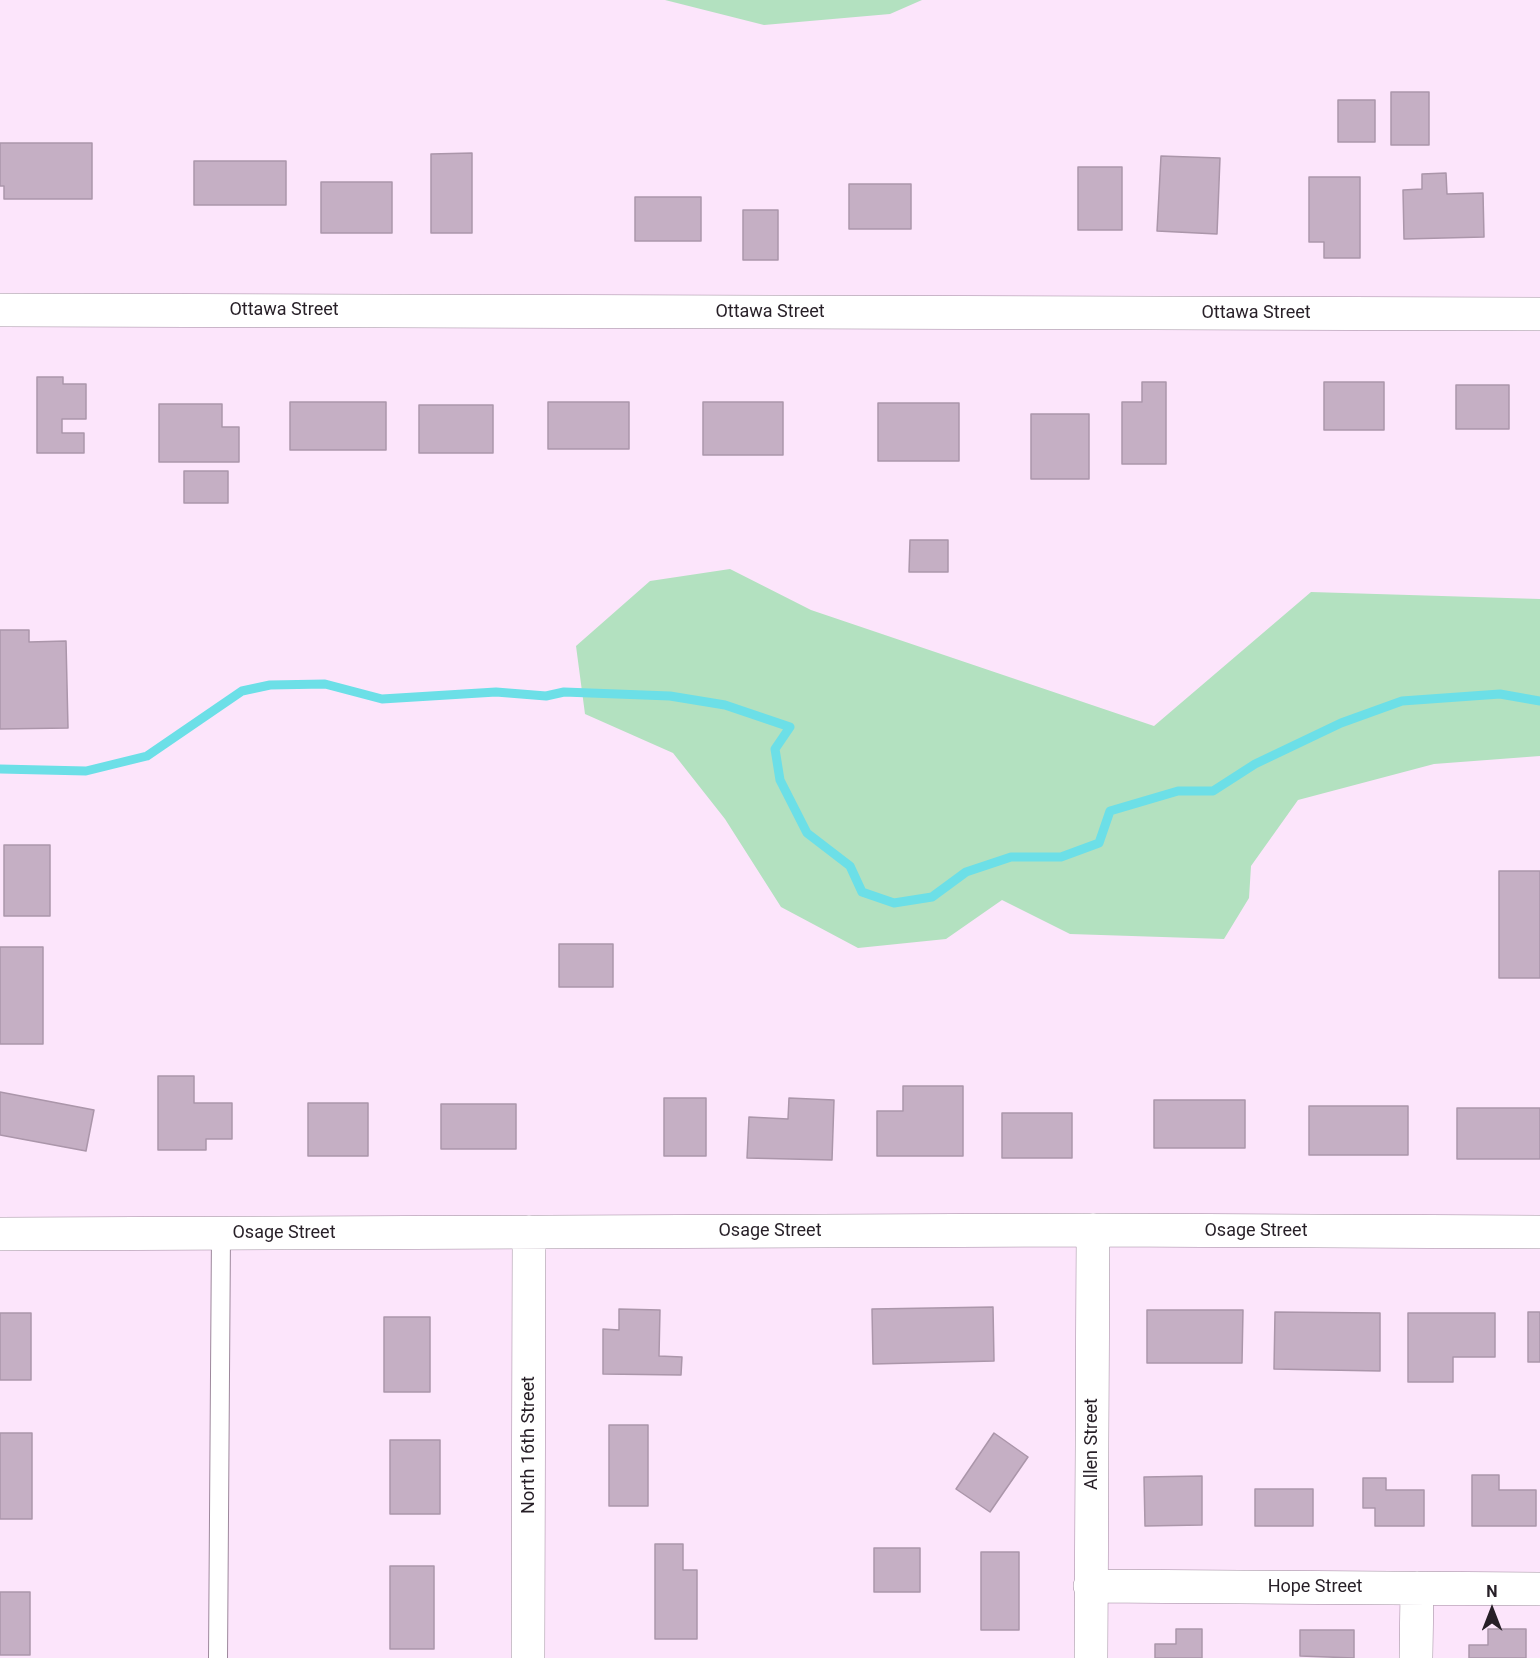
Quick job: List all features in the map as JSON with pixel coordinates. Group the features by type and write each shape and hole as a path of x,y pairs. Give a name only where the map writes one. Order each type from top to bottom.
{"street":[{"name":"Ottawa Street","path":"0,310 1540,314"},
{"name":"Osage Street","path":"0,1234 1093,1230 1540,1233"},
{"name":"Allen Street","path":"1091,1658 1093,1230"},
{"name":"North 16th Street","path":"528,1658 529,1232"},
{"name":"Hope Street","path":"1090,1586 1540,1589"},
{"path":"1416,1658 1417,1588"}],"lane":[{"path":"218,1658 221,1233"}],"green space":[{"path":"665,0 922,0 890,14 764,25"},
{"path":"730,569 811,610 1154,726 1311,592 1540,599 1540,756 1434,764 1298,800 1251,866 1249,898 1224,939 1070,934 1002,900 946,939 858,948 781,907 725,819 673,753 585,714 576,646 650,581"}],"building":[{"path":"1391,92 1429,92 1429,145 1391,145"},
{"path":"1338,100 1375,100 1375,142 1338,142"},
{"path":"0,143 92,143 92,199 4,199 4,186 0,186"},
{"path":"472,153 472,233 431,233 431,154"},
{"path":"1161,156 1220,158 1217,234 1157,231"},
{"path":"194,161 286,161 286,205 194,205"},
{"path":"1078,167 1122,167 1122,230 1078,230"},
{"path":"1446,173 1447,194 1483,193 1484,237 1404,239 1403,190 1422,189 1422,174"},
{"path":"1309,177 1360,177 1360,258 1324,258 1324,242 1309,242"},
{"path":"321,182 392,182 392,233 321,233"},
{"path":"849,184 911,184 911,229 849,229"},
{"path":"635,197 701,197 701,241 635,241"},
{"path":"743,210 778,210 778,260 743,260"},
{"path":"37,377 63,377 63,384 86,384 86,419 62,419 62,433 84,433 84,453 37,453"},
{"path":"1142,382 1166,382 1166,464 1122,464 1122,402 1142,402"},
{"path":"1324,382 1384,382 1384,430 1324,430"},
{"path":"1456,385 1509,385 1509,429 1456,429"},
{"path":"290,402 386,402 386,450 290,450"},
{"path":"548,402 629,402 629,449 548,449"},
{"path":"703,402 783,402 783,455 703,455"},
{"path":"878,403 959,403 959,461 878,461"},
{"path":"159,404 222,404 222,427 239,427 239,462 159,462"},
{"path":"419,405 493,405 493,453 419,453"},
{"path":"1031,414 1089,414 1089,479 1031,479"},
{"path":"184,471 228,471 228,503 184,503"},
{"path":"910,540 948,540 948,572 909,572"},
{"path":"0,630 29,630 29,642 66,641 68,728 0,729"},
{"path":"4,845 50,845 50,916 4,916"},
{"path":"1499,871 1540,871 1540,978 1499,978"},
{"path":"559,944 613,944 613,987 559,987"},
{"path":"0,947 43,947 43,1044 0,1044"},
{"path":"158,1076 194,1076 194,1103 232,1103 232,1139 206,1139 206,1150 158,1150"},
{"path":"903,1086 963,1086 963,1156 877,1156 877,1111 903,1111"},
{"path":"0,1092 94,1110 86,1151 0,1135"},
{"path":"664,1098 706,1098 706,1156 664,1156"},
{"path":"789,1098 834,1100 832,1160 747,1158 749,1117 788,1119"},
{"path":"1154,1100 1245,1100 1245,1148 1154,1148"},
{"path":"308,1103 368,1103 368,1156 308,1156"},
{"path":"441,1104 516,1104 516,1149 441,1149"},
{"path":"1309,1106 1408,1106 1408,1155 1309,1155"},
{"path":"1457,1108 1540,1108 1540,1159 1457,1159"},
{"path":"1002,1113 1072,1113 1072,1158 1002,1158"},
{"path":"993,1307 994,1361 873,1364 872,1309"},
{"path":"619,1309 660,1310 659,1356 682,1357 681,1375 603,1374 603,1329 619,1330"},
{"path":"1147,1310 1243,1310 1242,1363 1147,1363"},
{"path":"1275,1312 1380,1313 1380,1371 1274,1369"},
{"path":"1528,1312 1540,1312 1540,1362 1528,1362"},
{"path":"0,1313 31,1313 31,1380 0,1380"},
{"path":"1408,1313 1495,1313 1495,1357 1453,1357 1453,1382 1408,1382"},
{"path":"384,1317 430,1317 430,1392 384,1392"},
{"path":"609,1425 648,1425 648,1506 609,1506"},
{"path":"0,1433 32,1433 32,1519 0,1519"},
{"path":"994,1433 1028,1457 990,1512 956,1489"},
{"path":"390,1440 440,1440 440,1514 390,1514"},
{"path":"1472,1475 1499,1475 1499,1490 1536,1490 1536,1526 1472,1526"},
{"path":"1202,1476 1202,1525 1145,1526 1144,1477"},
{"path":"1363,1478 1386,1478 1386,1490 1424,1490 1424,1526 1375,1526 1375,1508 1363,1508"},
{"path":"1255,1489 1313,1489 1313,1526 1255,1526"},
{"path":"655,1544 683,1544 683,1570 697,1570 697,1639 655,1639"},
{"path":"874,1548 920,1548 920,1592 874,1592"},
{"path":"981,1552 1019,1552 1019,1630 981,1630"},
{"path":"390,1566 434,1566 434,1649 390,1649"},
{"path":"0,1592 30,1592 30,1655 0,1655"},
{"path":"1176,1629 1202,1629 1202,1658 1155,1658 1155,1644 1176,1644"},
{"path":"1488,1629 1526,1629 1526,1658 1469,1658 1469,1645 1488,1645"},
{"path":"1300,1630 1354,1630 1354,1658 1300,1656"}],"waterway":[{"path":"0,769 86,771 147,756 242,691 270,685 325,684 382,699 496,692 546,696 564,692 670,696 725,705 790,727 775,749 780,780 807,833 850,866 862,892 894,903 932,897 966,872 1011,857 1061,857 1099,843 1110,811 1178,791 1213,791 1255,764 1341,723 1402,701 1500,694 1540,701"}]}
